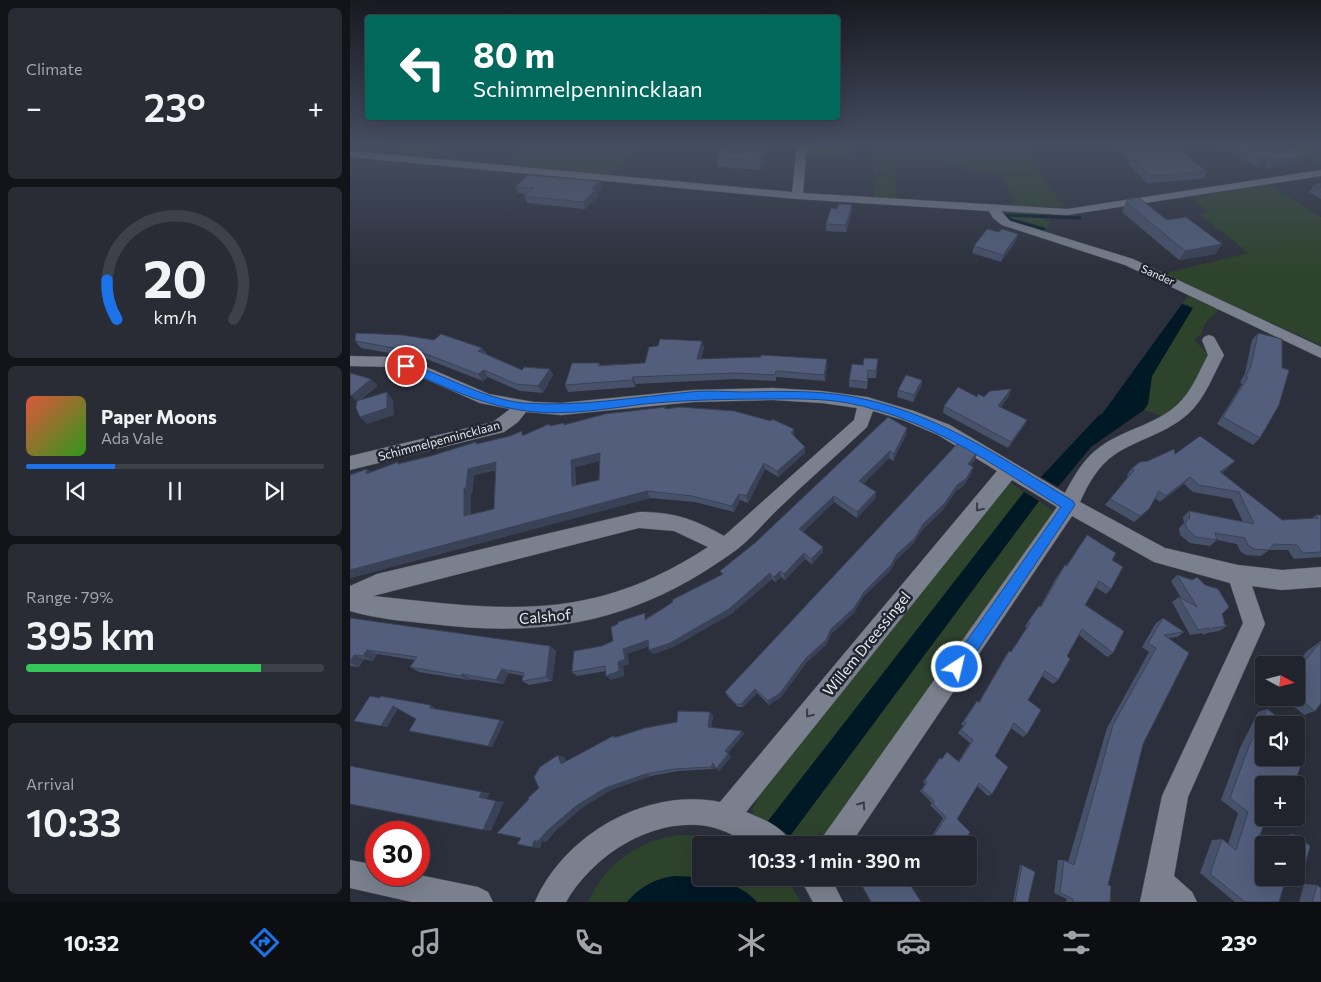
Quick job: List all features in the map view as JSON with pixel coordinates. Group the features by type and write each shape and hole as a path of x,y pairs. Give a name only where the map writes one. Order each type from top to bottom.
{"street":[{"path":"702,187 797,196 1067,212 1232,187"},
{"path":"797,196 798,187"},
{"name":"Sander","path":"994,209 997,216 1006,223 1129,262 1321,353"},
{"path":"840,836 1069,505 1081,480 1108,449 1176,416 1194,396 1216,355 1209,340"},
{"name":"Schimmelpennincklaan","path":"350,361 394,362 419,370 486,399 521,407 561,409 678,396 773,394 822,397 868,404 908,415 944,430 1069,505 1161,556 1238,575 1282,580 1321,577"},
{"name":"Calshof","path":"350,601 368,606 490,619 517,619 575,614 601,609 652,590 725,547 861,423 868,404"},
{"name":"Schimmelpennincklaan","path":"350,465 498,427 512,418 521,407"},
{"name":"Willem Dreessingel","path":"724,818 1010,470"},
{"path":"350,596 377,584 639,520 668,520 685,525 725,547"},
{"path":"1182,902 1156,892 1175,796 1254,624 1238,575"},
{"path":"550,902 578,864 609,838 623,830 654,818 682,812 711,814 747,827 762,836"},
{"path":"350,874 478,902"},
{"path":"820,886 828,902"}],"green space":[{"path":"874,187 896,187 896,199 874,198"},
{"path":"1008,187 1050,187 1063,207 1015,206"},
{"path":"1257,187 1273,187 1321,217 1321,345 1162,274 1249,253 1199,214 1209,212 1191,198"},
{"path":"1007,212 1040,213 1042,220 1052,221 1045,233 1010,222 1002,215"},
{"path":"1188,296 1219,310 1205,324 1202,335 1195,338 1196,342 1208,354 1201,373 1191,390 1162,416 1144,410 1148,404 1152,376 1192,308 1189,305 1182,304"},
{"path":"1008,482 1011,482 1024,492 768,821 754,816 752,809 757,801 753,796"},
{"path":"1039,501 1055,513 826,836 820,832 818,836 790,836"},
{"path":"679,835 705,836 692,836 692,877 660,879 652,882 635,893 627,902 588,902 595,888 614,865 637,848 664,838"},
{"path":"729,886 791,886 801,902 757,902 747,892"}],"water":[{"path":"1182,304 1193,308 1152,376 1148,404 1144,410 1091,447 1058,487 1041,477 1102,414"},
{"path":"1024,492 1039,501 790,836 768,821"},
{"path":"674,876 692,877 692,886 735,886 757,902 627,902 648,884"}],"building":[{"path":"517,187 593,187 591,189 595,190 583,202 524,196 534,188"},
{"path":"1138,197 1167,220 1186,217 1222,244 1185,251 1126,202 1129,199"},
{"path":"839,204 852,205 846,225 826,224 831,208 837,209"},
{"path":"987,229 999,232 1002,229 1018,234 1003,255 974,246"},
{"path":"356,333 402,335 434,340 441,334 482,348 478,351 522,370 524,367 550,369 538,386 516,384 484,370 478,374 418,351 355,341"},
{"path":"1258,333 1282,339 1282,368 1289,370 1279,405 1260,438 1223,417 1248,377 1246,376 1251,366"},
{"path":"660,339 702,341 697,359 761,357 761,355 827,359 824,375 776,371 775,375 734,373 633,377 632,380 565,385 572,363 599,363 598,366 645,363 649,347 658,346"},
{"path":"864,358 878,359 876,371 868,370 867,382 849,380 852,364 863,365"},
{"path":"350,373 371,379 351,396 350,393"},
{"path":"906,375 922,380 914,395 898,390"},
{"path":"958,387 977,397 978,394 984,397 990,391 1011,389 998,406 1027,420 1011,442 944,406"},
{"path":"387,392 387,408 360,417 356,408 357,401"},
{"path":"665,407 665,409 680,407 734,411 771,421 772,419 794,429 791,433 805,447 777,471 764,463 746,496 739,494 732,506 692,496 647,491 350,570 350,475 367,469 366,474 398,462 398,464 431,456 476,442 476,444 510,436 522,431 522,436 549,424 550,426 564,423 564,425 605,414","holes":["600,453 599,480 572,486 571,460","496,462 494,509 464,516 464,488 466,488 468,469"]},
{"path":"888,417 907,428 894,454 890,451 859,481 876,492 857,512 834,496 799,529 823,547 811,559 804,553 784,574 780,571 774,577 770,573 729,609 670,643 649,650 648,640 623,649 625,659 618,662 619,671 606,676 605,666 572,672 574,651 602,646 613,641 611,627 618,624 618,622 645,613 645,620 673,602 672,600 723,574 720,571 756,542"},
{"path":"1200,436 1235,461 1220,472 1282,520 1318,518 1316,515 1321,515 1321,552 1303,553 1297,545 1274,544 1269,550 1254,549 1248,545 1245,538 1215,533 1217,540 1196,537 1187,529 1185,522 1190,518 1189,511 1254,524 1239,492 1199,485 1190,477 1166,496 1159,491 1149,509 1140,516 1110,499 1134,470 1131,469 1140,462 1148,461 1174,449 1175,454"},
{"path":"959,442 977,453 968,464 973,467 966,479 957,485 945,503 923,524 915,538 897,554 891,565 864,592 854,608 831,629 826,640 806,658 780,693 768,701 755,689 741,704 736,704 725,692"},
{"path":"1087,535 1116,553 1112,560 1123,567 1111,589 1099,581 1085,605 1124,631 1113,653 1082,629 1067,656 1070,659 1058,680 1045,671 1028,700 1041,710 1027,734 1014,723 995,756 1008,767 992,794 979,783 957,819 970,832 968,836 934,836 946,817 933,804 934,801 922,790 927,782 925,780 940,758 942,759 947,752 959,762 973,740 961,730 966,723 964,721 977,701 979,703 1009,651 1011,652 1039,606 1041,607 1065,565 1067,566"},
{"path":"1177,575 1192,580 1197,577 1205,585 1218,589 1229,607 1222,614 1225,624 1223,623 1227,626 1210,630 1209,628 1198,630 1179,597 1197,607"},
{"path":"350,618 550,646 546,677 522,681 524,673 502,669 496,680 462,674 461,676 410,667 417,657 367,650 363,656 354,655 350,662"},
{"path":"1163,618 1184,632 1164,635 1189,653 1143,744 1108,885 1111,886 1110,902 1073,902 1073,899 1060,893 1064,860 1074,865 1113,725 1156,648 1148,643"},
{"path":"1321,643 1321,703 1315,711 1305,703 1305,661"},
{"path":"370,696 430,705 430,708 500,720 488,746 409,731 416,719 393,706 381,726 354,721"},
{"path":"1267,709 1277,716 1264,716"},
{"path":"678,711 710,712 708,727 742,731 725,751 728,754 716,769 713,763 711,767 674,769 646,774 605,788 576,806 538,841 534,841 532,847 517,844 521,838 497,833 539,788 534,777 540,767 558,755 561,764 613,736 614,738 645,728 677,722"},
{"path":"1255,734 1255,766 1301,766 1297,776 1255,776 1255,826 1263,826 1260,836 1255,836 1255,886 1284,886 1279,902 1245,902 1210,874 1222,839 1236,850 1248,812 1230,798"},
{"path":"350,766 482,792 479,797 496,801 483,830 350,804"},
{"path":"1305,842 1310,846 1305,865"},
{"path":"1022,865 1035,872 1028,902 1015,902"},
{"path":"1317,885 1321,888 1321,902 1312,902"},
{"path":"862,886 911,886 921,902 871,902"}],"waterway":[{"path":"1044,229 1009,219 1006,215 1080,218"}],"route":[{"path":"406,366 486,399 521,407 561,409 693,396 799,395 846,399 868,404 908,415 944,430 1069,505 957,667"}]}
